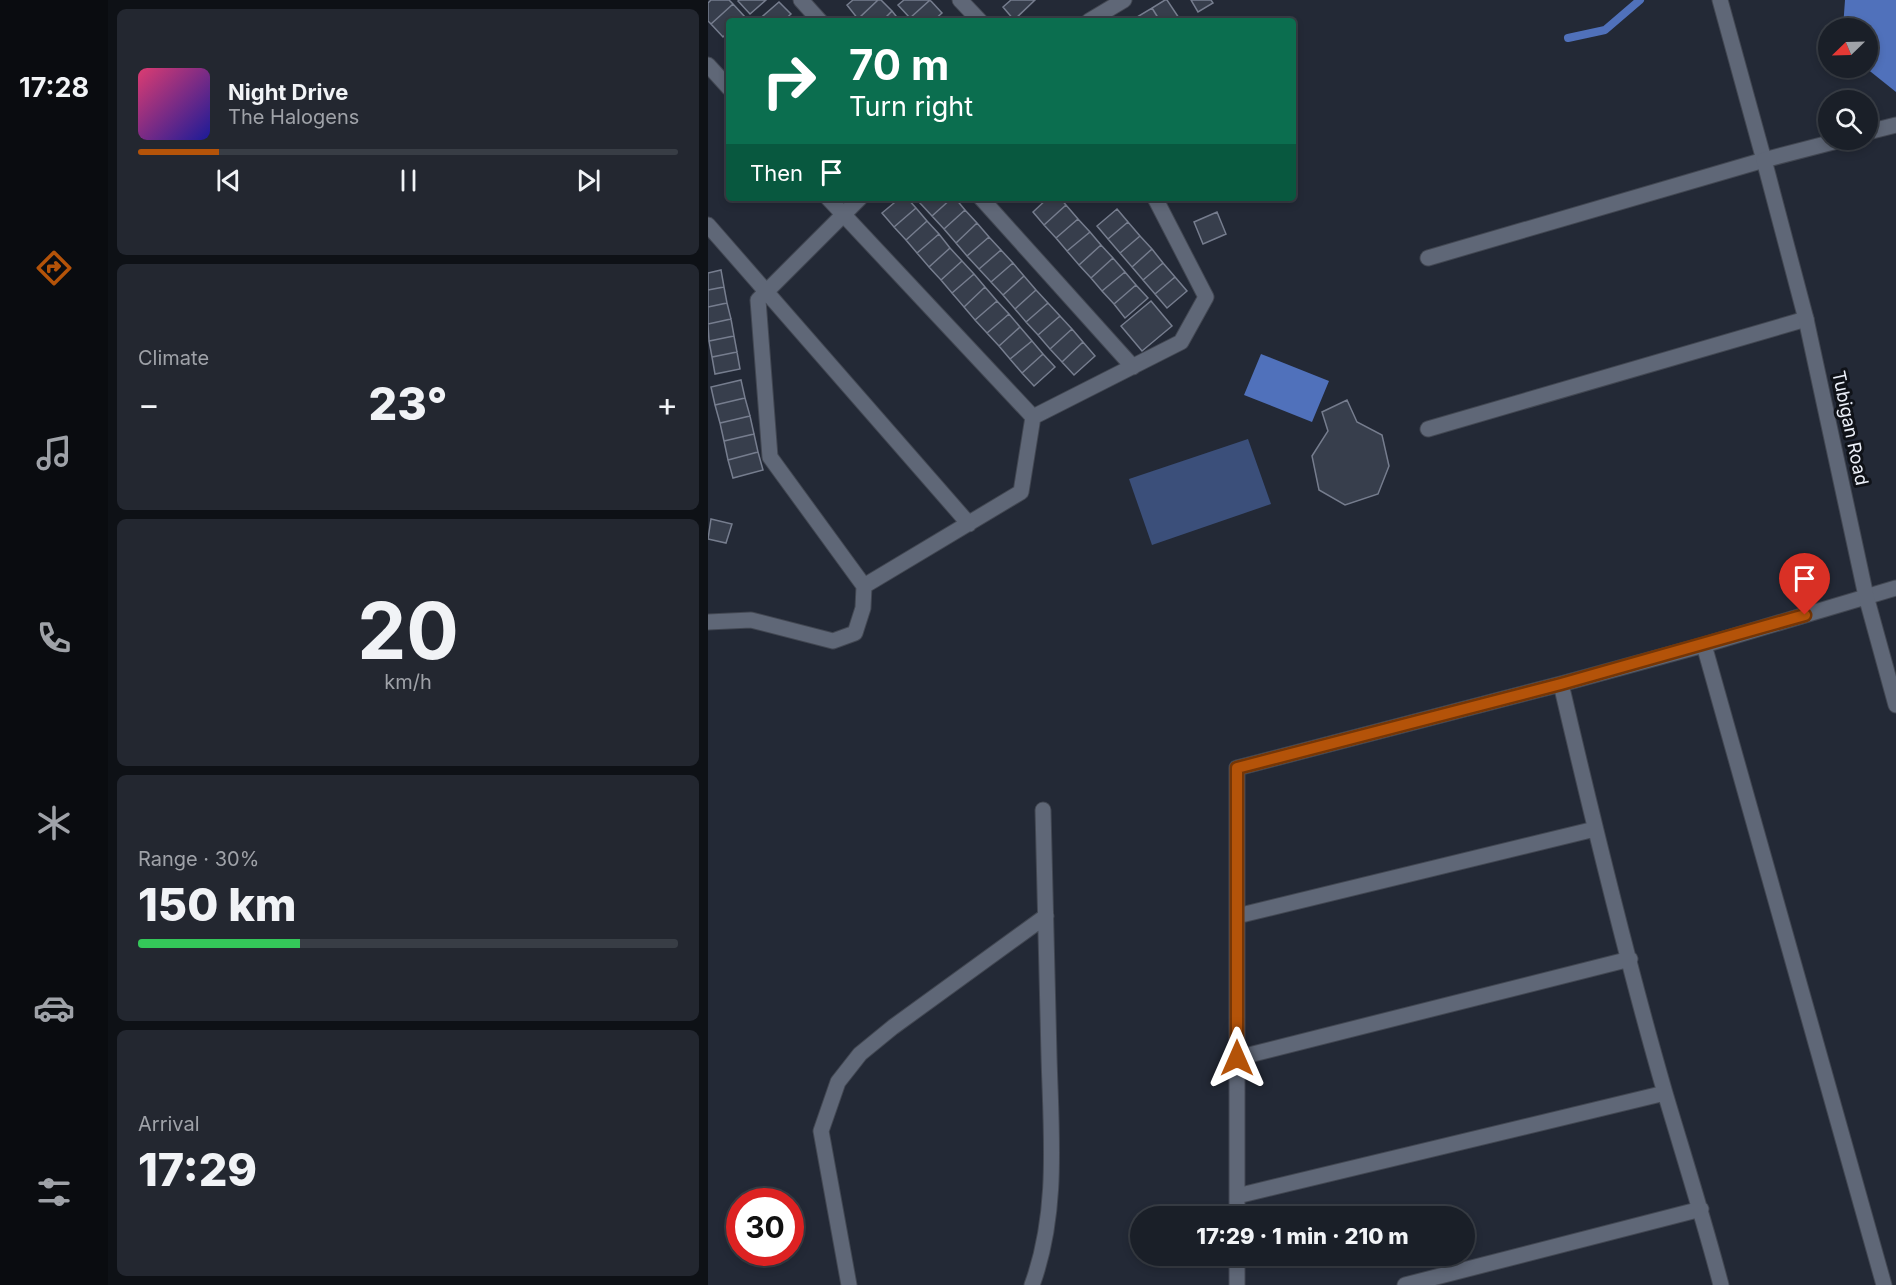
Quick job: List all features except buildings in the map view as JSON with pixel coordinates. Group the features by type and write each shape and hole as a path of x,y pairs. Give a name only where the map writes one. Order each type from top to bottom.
{"street":[{"path":"801,0 817,18"},
{"path":"960,0 977,18"},
{"name":"Tubigan Road","path":"1720,0 1806,319 1866,596 1896,705"},
{"path":"1093,18 1115,2"},
{"path":"708,65 726,85"},
{"path":"1878,129 1896,124"},
{"path":"1428,258 1818,146"},
{"path":"831,201 1033,417"},
{"path":"708,622 751,620 833,640 855,633 863,608 864,586 770,457 758,300 857,201"},
{"path":"984,201 1133,367"},
{"path":"1033,417 1181,342 1206,297 1157,201"},
{"path":"708,225 969,524"},
{"path":"1428,429 1806,319"},
{"path":"864,586 1022,492 1033,417"},
{"path":"1237,1206 1237,768 1704,645 1896,588"},
{"path":"1704,645 1884,1285"},
{"path":"1561,684 1595,829 1665,1092 1701,1209 1721,1285"},
{"path":"1032,1285 1042,1258 1050,1209 1051,1147 1043,810"},
{"path":"1238,916 1595,829"},
{"path":"849,1285 821,1131 838,1082 860,1054 893,1027 1046,916"},
{"path":"1237,1058 1630,959"},
{"path":"1237,1196 1665,1092"},
{"path":"1406,1285 1701,1209"},
{"path":"1237,1266 1237,1285"}],"shaded area":[{"path":"1845,0 1896,0 1896,92 1878,78 1878,18 1844,18"},
{"path":"1261,354 1329,381 1312,422 1244,395"},
{"path":"1248,439 1271,504 1152,545 1129,479"}],"waterway":[{"path":"1568,38 1605,30 1640,0"}],"route":[{"path":"1237,1058 1237,768 1561,684 1805,615"}]}
